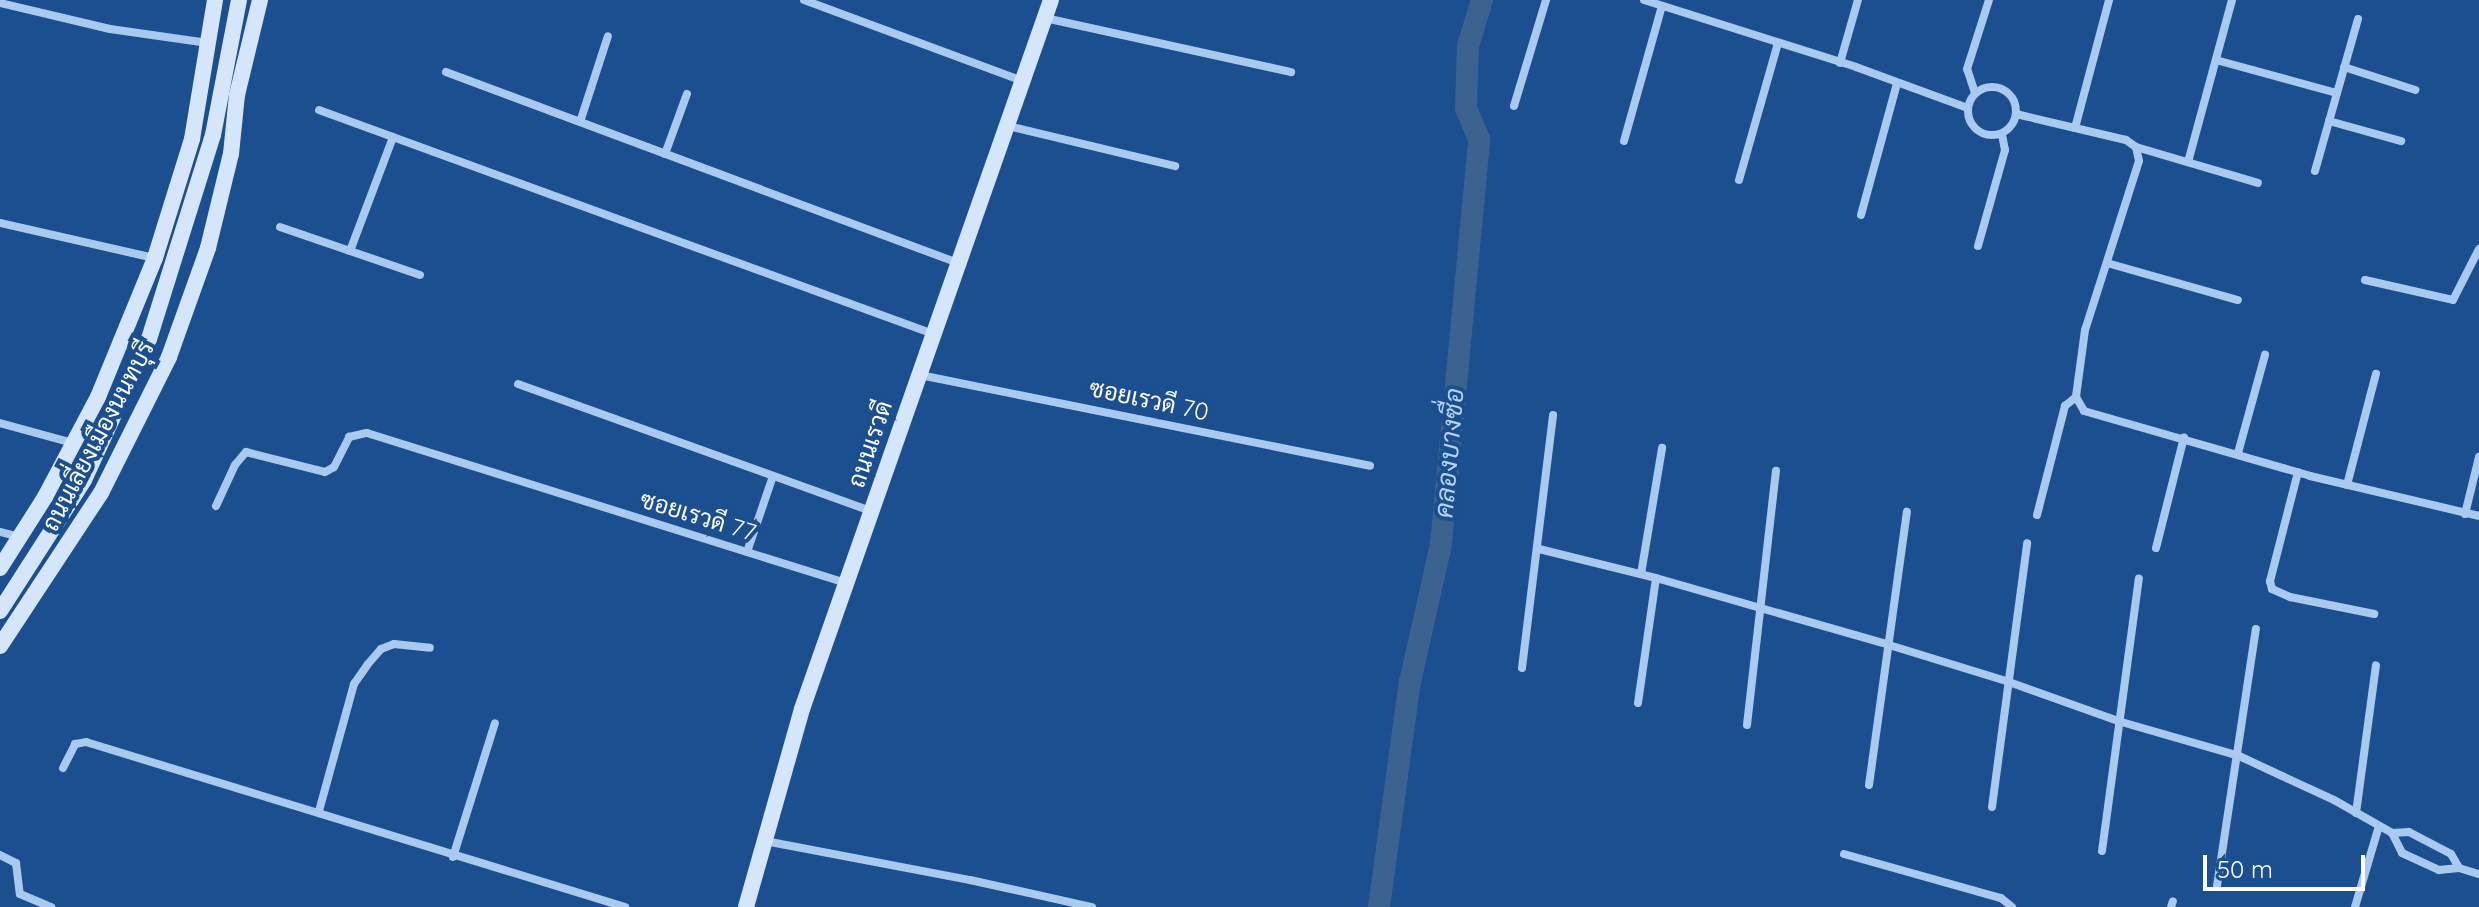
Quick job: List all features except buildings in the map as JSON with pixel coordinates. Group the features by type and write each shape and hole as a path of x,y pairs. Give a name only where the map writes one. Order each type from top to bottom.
{"main road":[{"name":"ถนนเลี่ยงเมืองนนทบุรี","path":"0,568 21,537 98,397 155,258 192,139 215,0"},
{"path":"0,611 84,480 149,339 213,135 239,0"},
{"name":"ถนนเลี่ยงเมืองนนทบุรี","path":"0,646 101,493 169,357 214,221 231,154 237,95 260,0"},
{"name":"ถนนเรวดี","path":"746,907 802,709 1051,0"}],"street":[{"path":"804,0 1023,81"},
{"path":"1514,106 1546,0"},
{"path":"1644,0 1968,108"},
{"path":"1840,63 1858,0"},
{"path":"1975,93 1991,87 2007,92 2013,98 2014,122 2002,134 1985,135 1977,131 1968,117 1968,108 1975,93 1967,69 1989,0"},
{"path":"2075,128 2109,0"},
{"path":"2188,162 2232,0"},
{"path":"0,3 110,29 208,43"},
{"path":"1624,141 1662,6"},
{"path":"1044,18 1291,72"},
{"path":"2315,171 2358,19"},
{"path":"580,122 608,36"},
{"path":"1739,180 1778,43"},
{"path":"2216,60 2337,93"},
{"path":"2344,67 2415,90"},
{"path":"446,72 958,263"},
{"path":"1861,215 1897,83"},
{"path":"665,154 687,94"},
{"path":"319,110 933,334"},
{"path":"2016,114 2126,140 2136,147 2258,183"},
{"path":"2329,121 2401,141"},
{"path":"1008,126 1175,166"},
{"path":"1978,246 2005,150 2002,134"},
{"path":"350,251 393,137"},
{"path":"2136,147 2139,161 2085,330 2076,397 2084,411 2184,437 2298,472 2479,516"},
{"path":"0,223 155,258"},
{"path":"280,227 420,275"},
{"path":"2365,280 2453,300 2479,249"},
{"path":"2107,263 2238,300"},
{"path":"2238,453 2265,355"},
{"path":"2347,485 2376,374"},
{"name":"ซอยเรวดี 70","path":"919,375 1370,466"},
{"path":"518,384 871,512"},
{"path":"2037,515 2065,406 2076,397"},
{"path":"1522,668 1539,549 1553,415"},
{"path":"0,423 74,443"},
{"name":"ซอยเรวดี 77","path":"216,506 235,465 246,452 256,451 325,472 334,467 344,441 361,433 846,583"},
{"path":"2156,548 2184,437"},
{"path":"1641,574 1662,448"},
{"path":"2465,514 2479,457"},
{"path":"1747,725 1776,471"},
{"path":"2298,472 2270,581 2272,589 2290,597 2374,614"},
{"path":"747,552 773,476"},
{"path":"1869,785 1907,512"},
{"path":"0,532 21,537"},
{"path":"1992,807 2027,543"},
{"path":"1539,549 1656,578 1889,645 2009,682 2118,721 2239,756 2392,833 2409,832 2451,854 2459,868"},
{"path":"1638,703 1656,578"},
{"path":"2102,851 2139,579"},
{"path":"2217,886 2256,629"},
{"path":"319,811 354,684 381,649 394,644 430,648"},
{"path":"2356,813 2376,665"},
{"path":"453,857 495,723"},
{"path":"63,768 75,744 86,742 319,811 453,857 625,907"},
{"path":"2355,907 2379,826"},
{"path":"2392,833 2402,853 2439,870 2459,868 2479,874"},
{"path":"765,841 1092,907"},
{"path":"1844,854 2001,898 2012,907"},
{"path":"0,855 15,861 20,894 51,907"}],"waterway":[{"name":"คลองบางซื่อ","path":"1379,907 1410,682 1441,544 1479,139 1466,109 1468,46 1482,0"}]}
